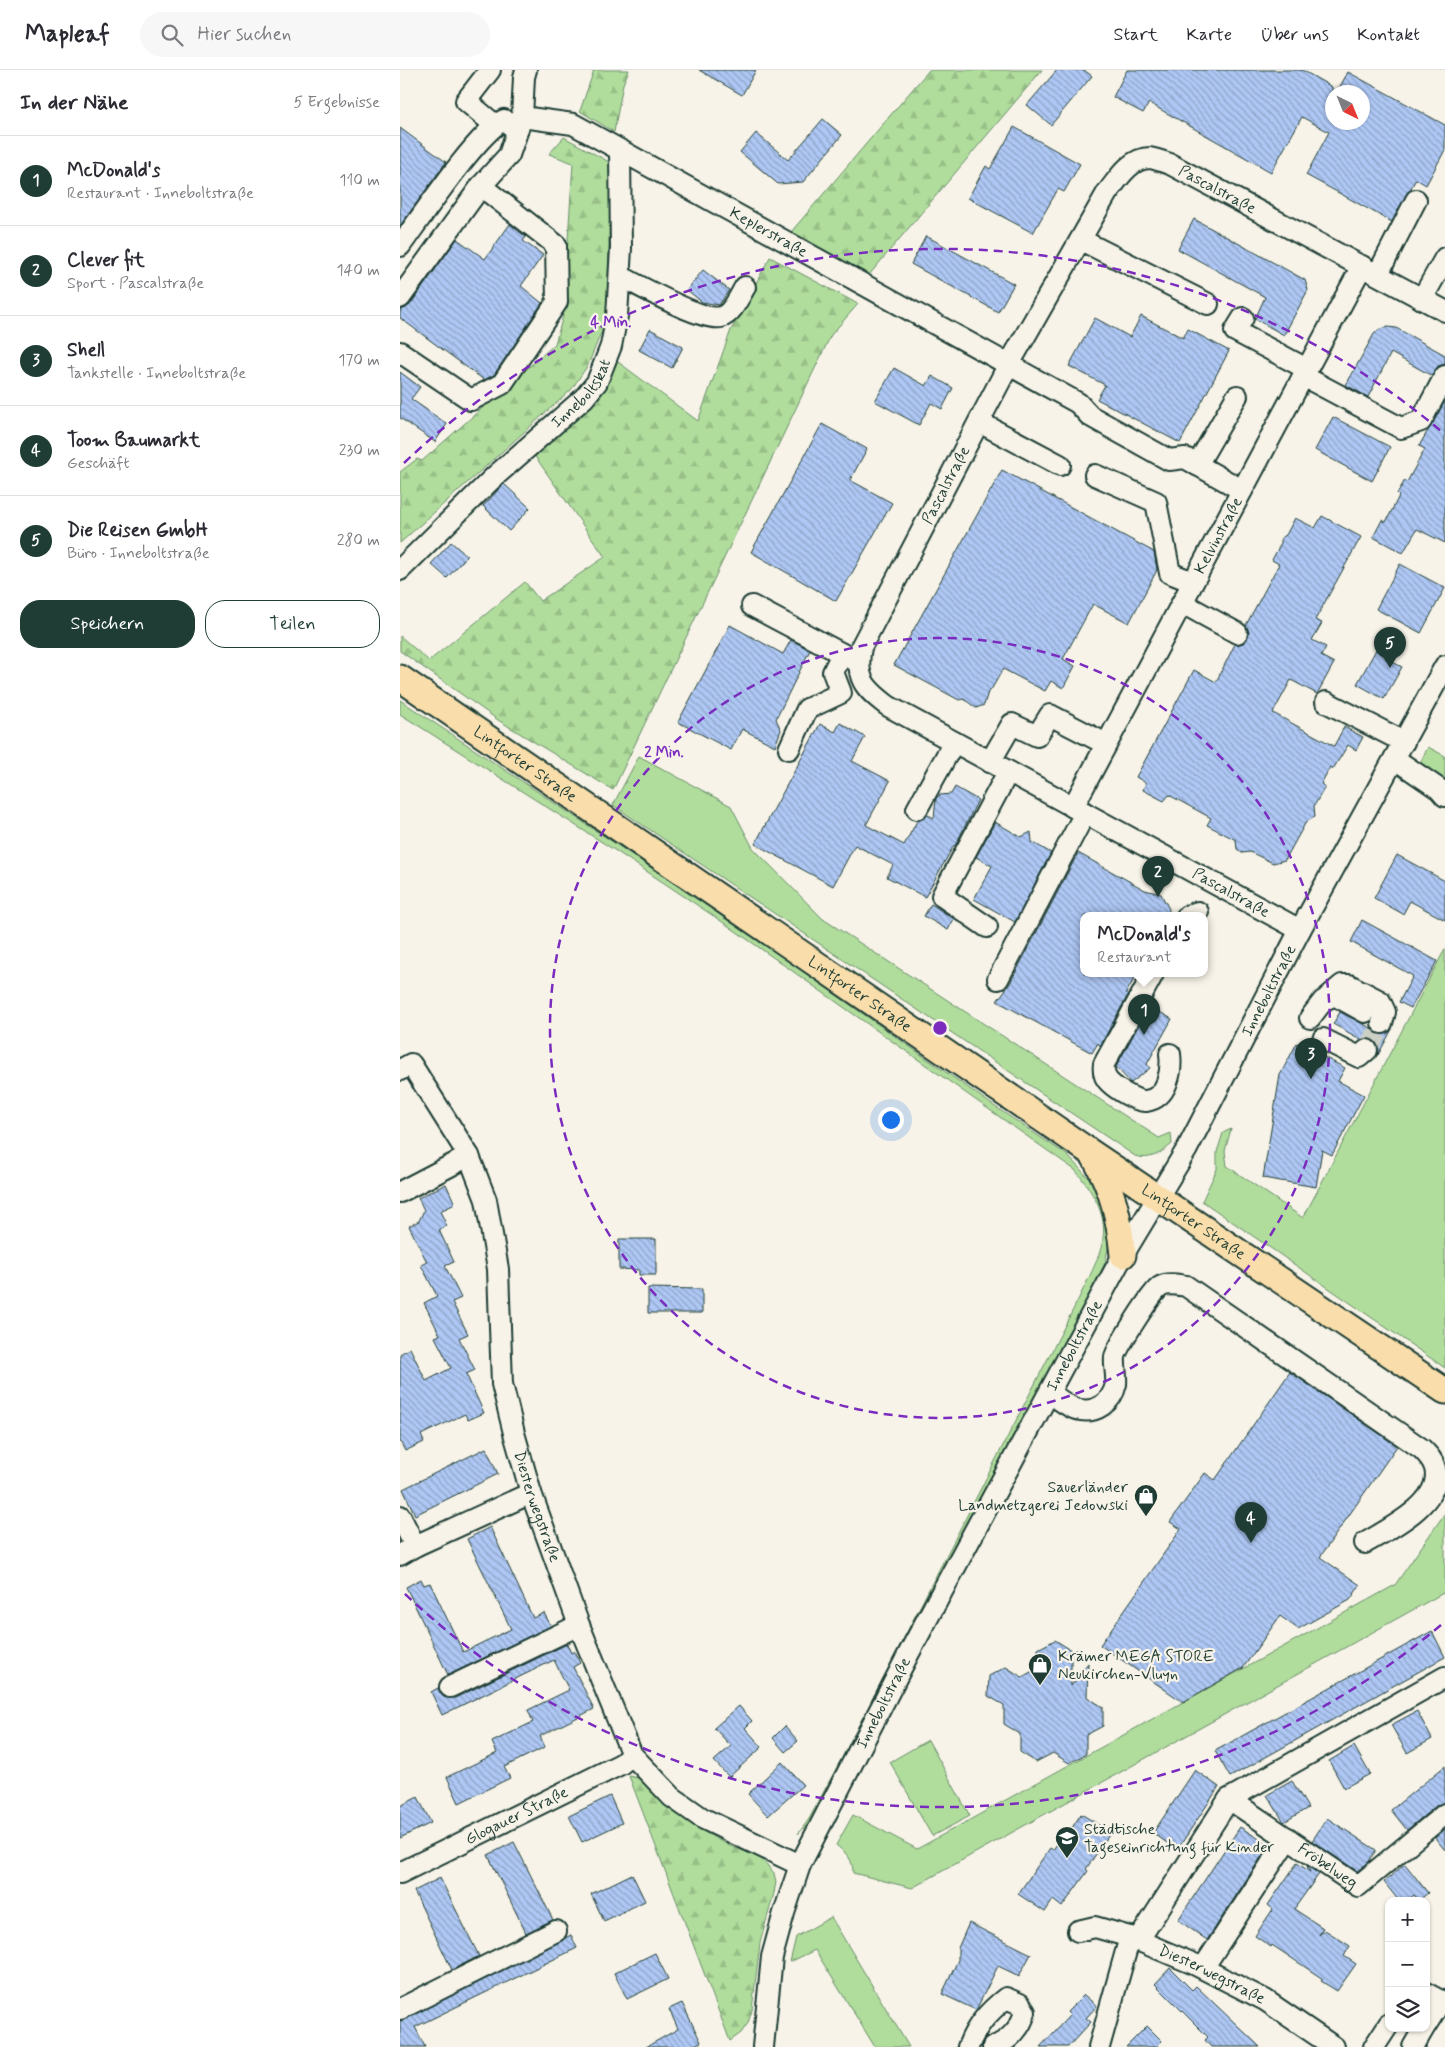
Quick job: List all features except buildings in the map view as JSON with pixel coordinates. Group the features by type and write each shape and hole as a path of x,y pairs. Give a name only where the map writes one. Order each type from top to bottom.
{"main road":[{"name":"Lintforter Straße","path":"400,678 1093,1154 1445,1391"},
{"path":"1093,1154 1109,1184 1116,1204 1123,1255"}],"street":[{"path":"400,246 458,168 495,125 466,101 490,70"},
{"path":"400,298 481,186 509,156 519,124 526,70"},
{"name":"Keplerstraße","path":"495,125 504,120 519,124 573,124 1078,403 1090,416 1169,460 1186,458 1242,490"},
{"name":"Inneboltskat","path":"400,570 494,477 584,398 597,382 611,346 617,316 620,276 620,151"},
{"name":"Pascalstraße","path":"1300,930 888,706 873,694 860,678 850,658 861,647 1008,366 1108,193 1121,174 1135,162 1150,158 1170,164 1445,311"},
{"path":"400,352 470,400 502,384 557,302 556,244 481,186"},
{"name":"Kelvinstraße","path":"998,979 1079,810 1106,744 1305,372 1416,200"},
{"path":"1081,240 1208,304"},
{"path":"1422,299 1445,258"},
{"path":"620,276 684,307 715,317 727,313 745,287"},
{"path":"1243,318 1235,331 1401,428 1421,421 1445,376"},
{"path":"1197,465 1237,396"},
{"path":"979,422 1060,465"},
{"path":"1095,475 1156,502 1170,573 1193,582"},
{"path":"1182,603 1237,633"},
{"path":"752,606 850,658 833,672 841,693 807,709 789,749"},
{"name":"Inneboltstraße","path":"763,2047 772,1957 800,1865 914,1644 1123,1255 1187,1149 1300,930 1445,666"},
{"path":"1326,702 1399,750 1445,796"},
{"path":"990,762 1012,724 1037,736 1050,715 1106,744"},
{"path":"917,809 954,742"},
{"path":"987,927 942,896 1008,772"},
{"path":"1151,977 1104,1064 1103,1071 1109,1083 1139,1100 1147,1101 1160,1093 1168,1080 1172,1066 1170,1054"},
{"path":"1310,1018 1328,996 1342,985 1349,985 1380,1001 1385,1012 1382,1023"},
{"path":"1328,996 1334,995 1365,1012"},
{"path":"1323,1039 1359,1057 1367,1050"},
{"name":"Diesterwegstraße","path":"406,1067 470,1156 486,1200 498,1269 502,1384 531,1493 579,1625 632,1755 672,1797 702,1818 800,1865"},
{"path":"400,1192 470,1156"},
{"path":"1050,1394 1077,1409 1096,1409 1104,1406 1114,1392 1116,1381 1115,1355 1150,1296 1162,1285 1186,1286 1422,1449 1430,1458 1435,1466 1436,1475 1435,1486 1429,1496 1400,1523 1365,1543"},
{"path":"400,1516 407,1550 531,1493"},
{"path":"450,1687 579,1625"},
{"path":"1099,2047 1134,1939 1229,1799 1445,1677"},
{"name":"Glogauer Straße","path":"400,1873 620,1764 632,1755"},
{"name":"Fröbelweg","path":"1229,1799 1358,1886 1445,1814"},
{"path":"1203,1968 1288,1838"},
{"name":"Diesterwegstraße","path":"1078,1931 1095,1927 1134,1939 1203,1968 1265,2000 1334,2047"},
{"path":"400,2009 556,1931"},
{"path":"1430,1995 1441,2001 1430,2019"},
{"path":"968,2047 974,2030 991,2010 1006,1998 1020,2004 1024,2012 1022,2022 1014,2033 993,2047"},
{"path":"1374,2047 1385,2030"},
{"path":"1413,2047 1422,2032"}],"green space":[{"path":"594,70 629,70 623,84 614,132 580,111"},
{"path":"929,70 1042,70 869,275 791,232"},
{"path":"564,137 611,163 607,318 588,365 571,390 400,543 400,472 417,459 422,461 555,344 563,316 573,163 549,154"},
{"path":"770,257 858,304 831,335 613,790 498,720 400,651 400,636 429,661 525,582 540,601 605,557 532,452 614,359 698,421 731,330"},
{"path":"400,700 730,920 994,1106 1067,1155 1098,1188 1112,1229 1105,1263 1043,1390 816,1816 798,1834 809,1819 844,1754 1086,1284 1100,1251 1103,1236 1103,1222 1098,1206 1089,1189 1075,1170 727,925 616,851 400,714"},
{"path":"1428,747 1445,756 1445,787 1419,765"},
{"path":"639,756 731,806 753,848 823,919 1159,1138 1171,1133 1172,1144 1150,1157 1135,1156 613,805"},
{"path":"1445,949 1445,1368 1202,1201 1217,1169 1217,1152 1223,1133 1231,1129 1225,1151 1227,1166 1303,1218"},
{"path":"1445,1513 1445,1592 912,1888 853,1873 849,1857 836,1845 853,1815 917,1849 1395,1585"},
{"path":"928,1740 970,1816 932,1836 890,1762"},
{"path":"629,1776 638,1778 674,1812 699,1829 728,1845 761,1858 774,1873 776,1882 760,1943 752,2010 748,2023 741,2033 730,2041"},
{"path":"831,1917 909,2047 875,2047 815,1950 790,1962 796,1937"}],"tunnel":[{"path":"1367,1050 1382,1023"}],"place":[{"name":"Die Reisen GmbH","path":"1390,668"},
{"name":"Clever fit","path":"1158,897"},
{"name":"McDonald's","path":"1144,1035"},
{"name":"Shell","path":"1311,1079"},
{"name":"Sauerländer Landmetzgerei Jedowski","path":"1146,1517"},
{"name":"Toom Baumarkt","path":"1251,1543"},
{"name":"Krämer MEGA STORE Neukirchen-Vluyn","path":"1040,1686"},
{"name":"Städtische Tageseinrichtung für Kinder","path":"1067,1859"}]}
